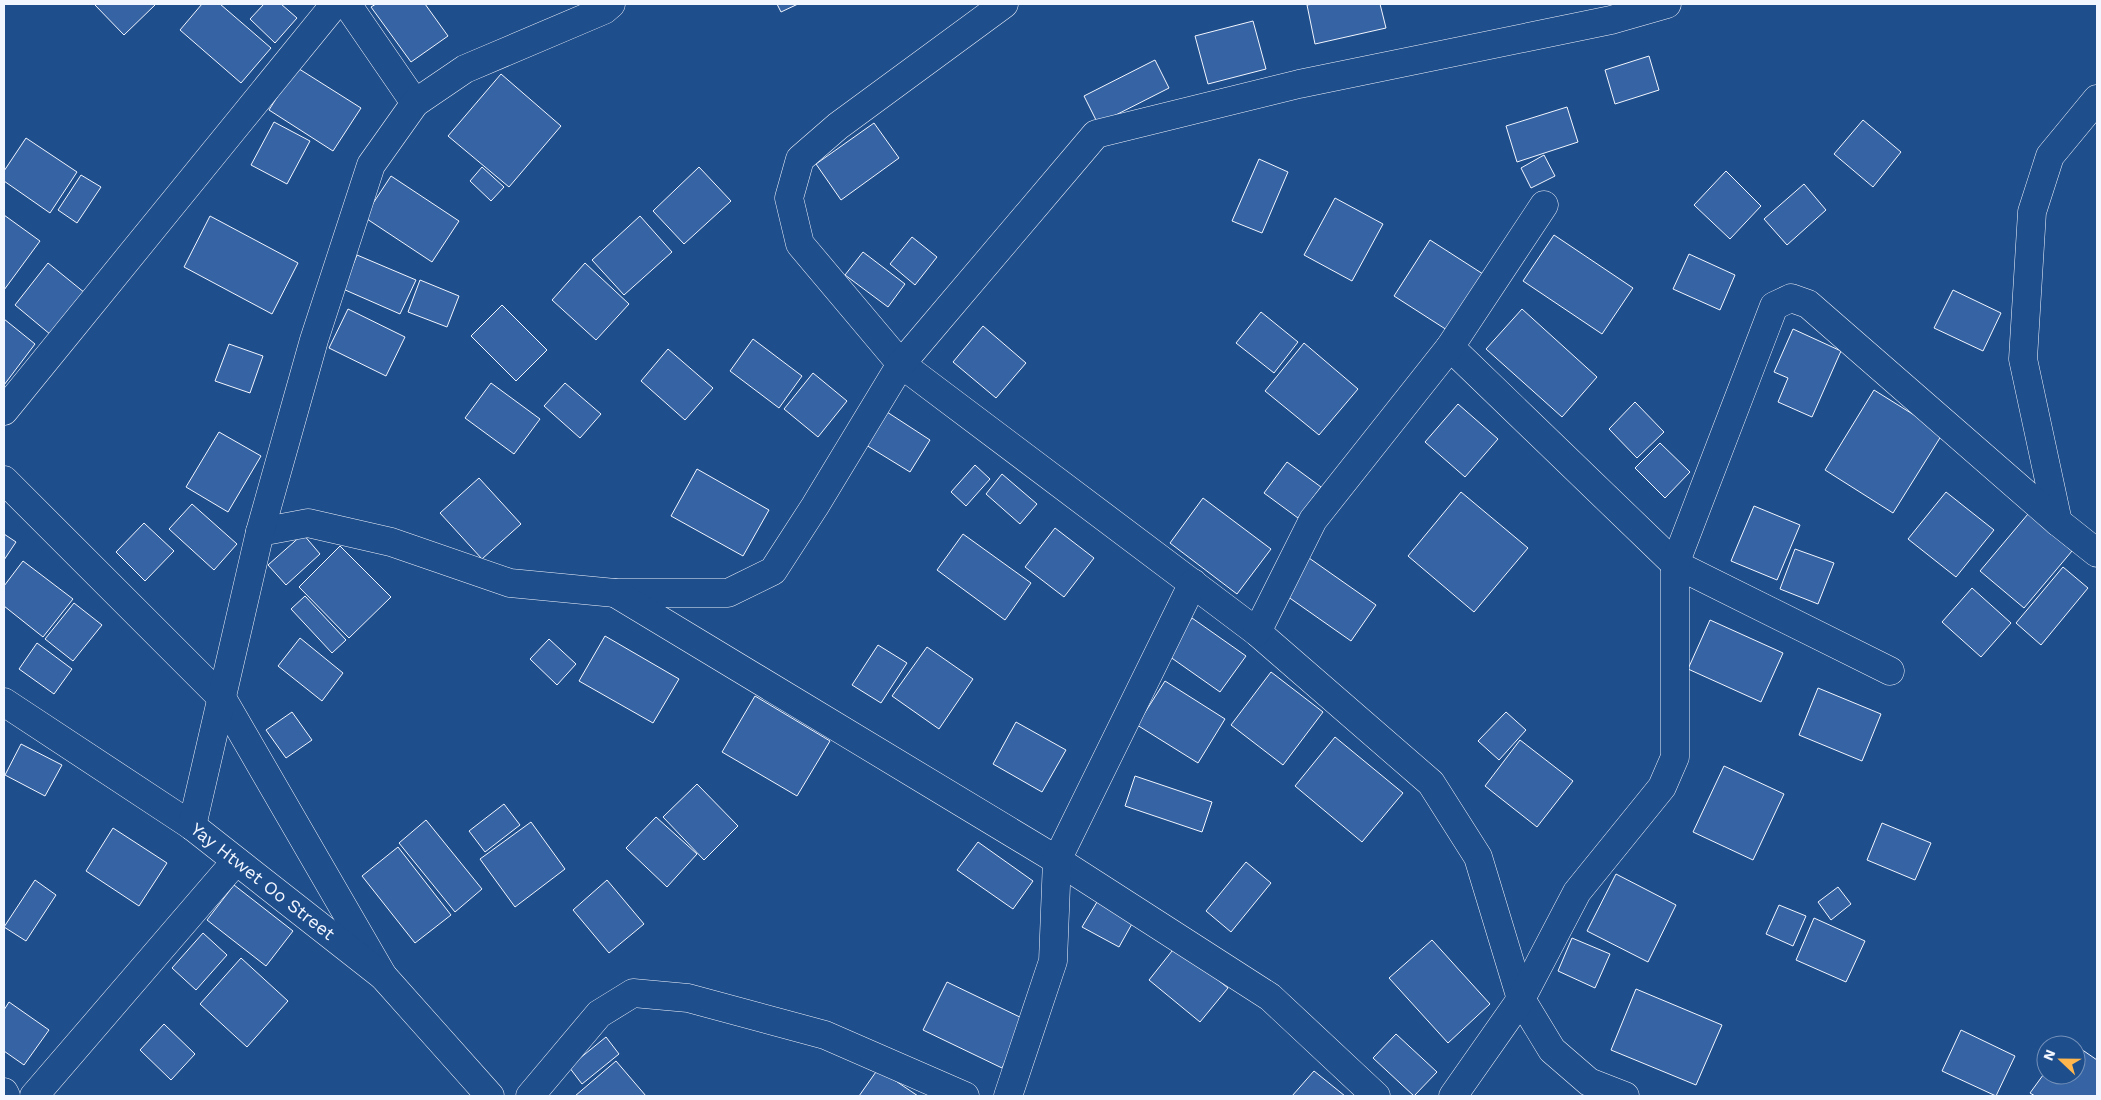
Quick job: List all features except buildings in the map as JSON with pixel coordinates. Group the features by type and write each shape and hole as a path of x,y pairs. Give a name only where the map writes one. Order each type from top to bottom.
{"street":[{"path":"4,410 335,4"},
{"path":"347,4 415,103"},
{"path":"192,826 260,532 314,340 372,165 415,103 465,69 604,10 611,4"},
{"path":"1004,4 838,126 800,159 789,198 800,244 901,364 1257,632 1431,783 1478,857 1521,999 1552,1050 1589,1082 1625,1096"},
{"path":"260,532 308,523 391,542 510,583 615,593 728,594 773,571 815,506 901,364 1096,134 1299,84 1611,20 1667,4"},
{"path":"2058,522 2023,359 2032,212 2050,156 2097,99"},
{"path":"1257,632 1313,520 1450,347 1544,205"},
{"path":"1453,1096 1521,999 1577,892 1662,787 1675,757 1675,564 1774,306 1791,298 1808,304 2058,522 2097,553"},
{"path":"1450,347 1675,564 1890,671"},
{"path":"4,480 222,698 383,976"},
{"path":"1008,1096 1053,961 1057,860 1192,583"},
{"path":"615,593 1057,860 1270,997 1376,1096"},
{"name":"Yay Htwet Oo Street","path":"4,702 192,826 383,976 490,1096"},
{"path":"34,1096 236,860"},
{"path":"530,1096 599,1014 633,993 688,998 825,1035 965,1096"},
{"path":"4,1092 6,1096"}]}
